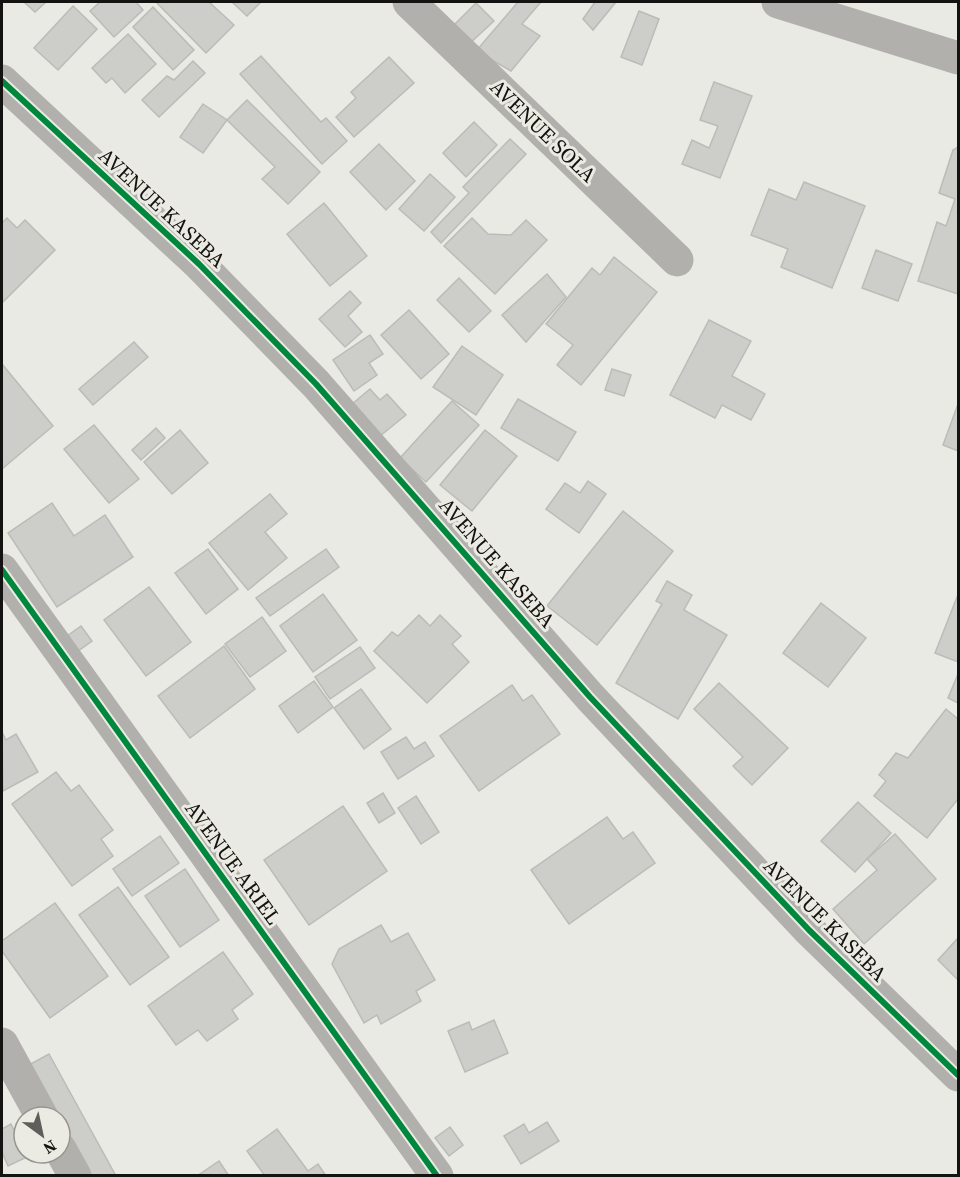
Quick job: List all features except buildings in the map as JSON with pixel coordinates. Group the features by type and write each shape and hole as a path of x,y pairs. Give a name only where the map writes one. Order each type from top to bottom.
{"street":[{"name":"AVENUE SOLA","path":"409,2 677,260"},
{"path":"778,2 958,58"},
{"name":"AVENUE KASEBA","path":"2,81 199,264 316,384 590,697 809,930 958,1075"},
{"name":"AVENUE ARIEL","path":"2,570 437,1176"},
{"path":"2,1044 35,1105"}],"cycle path":[{"path":"2,81 199,264 316,384 590,697 809,930 958,1075"},
{"path":"2,570 437,1176"}]}
